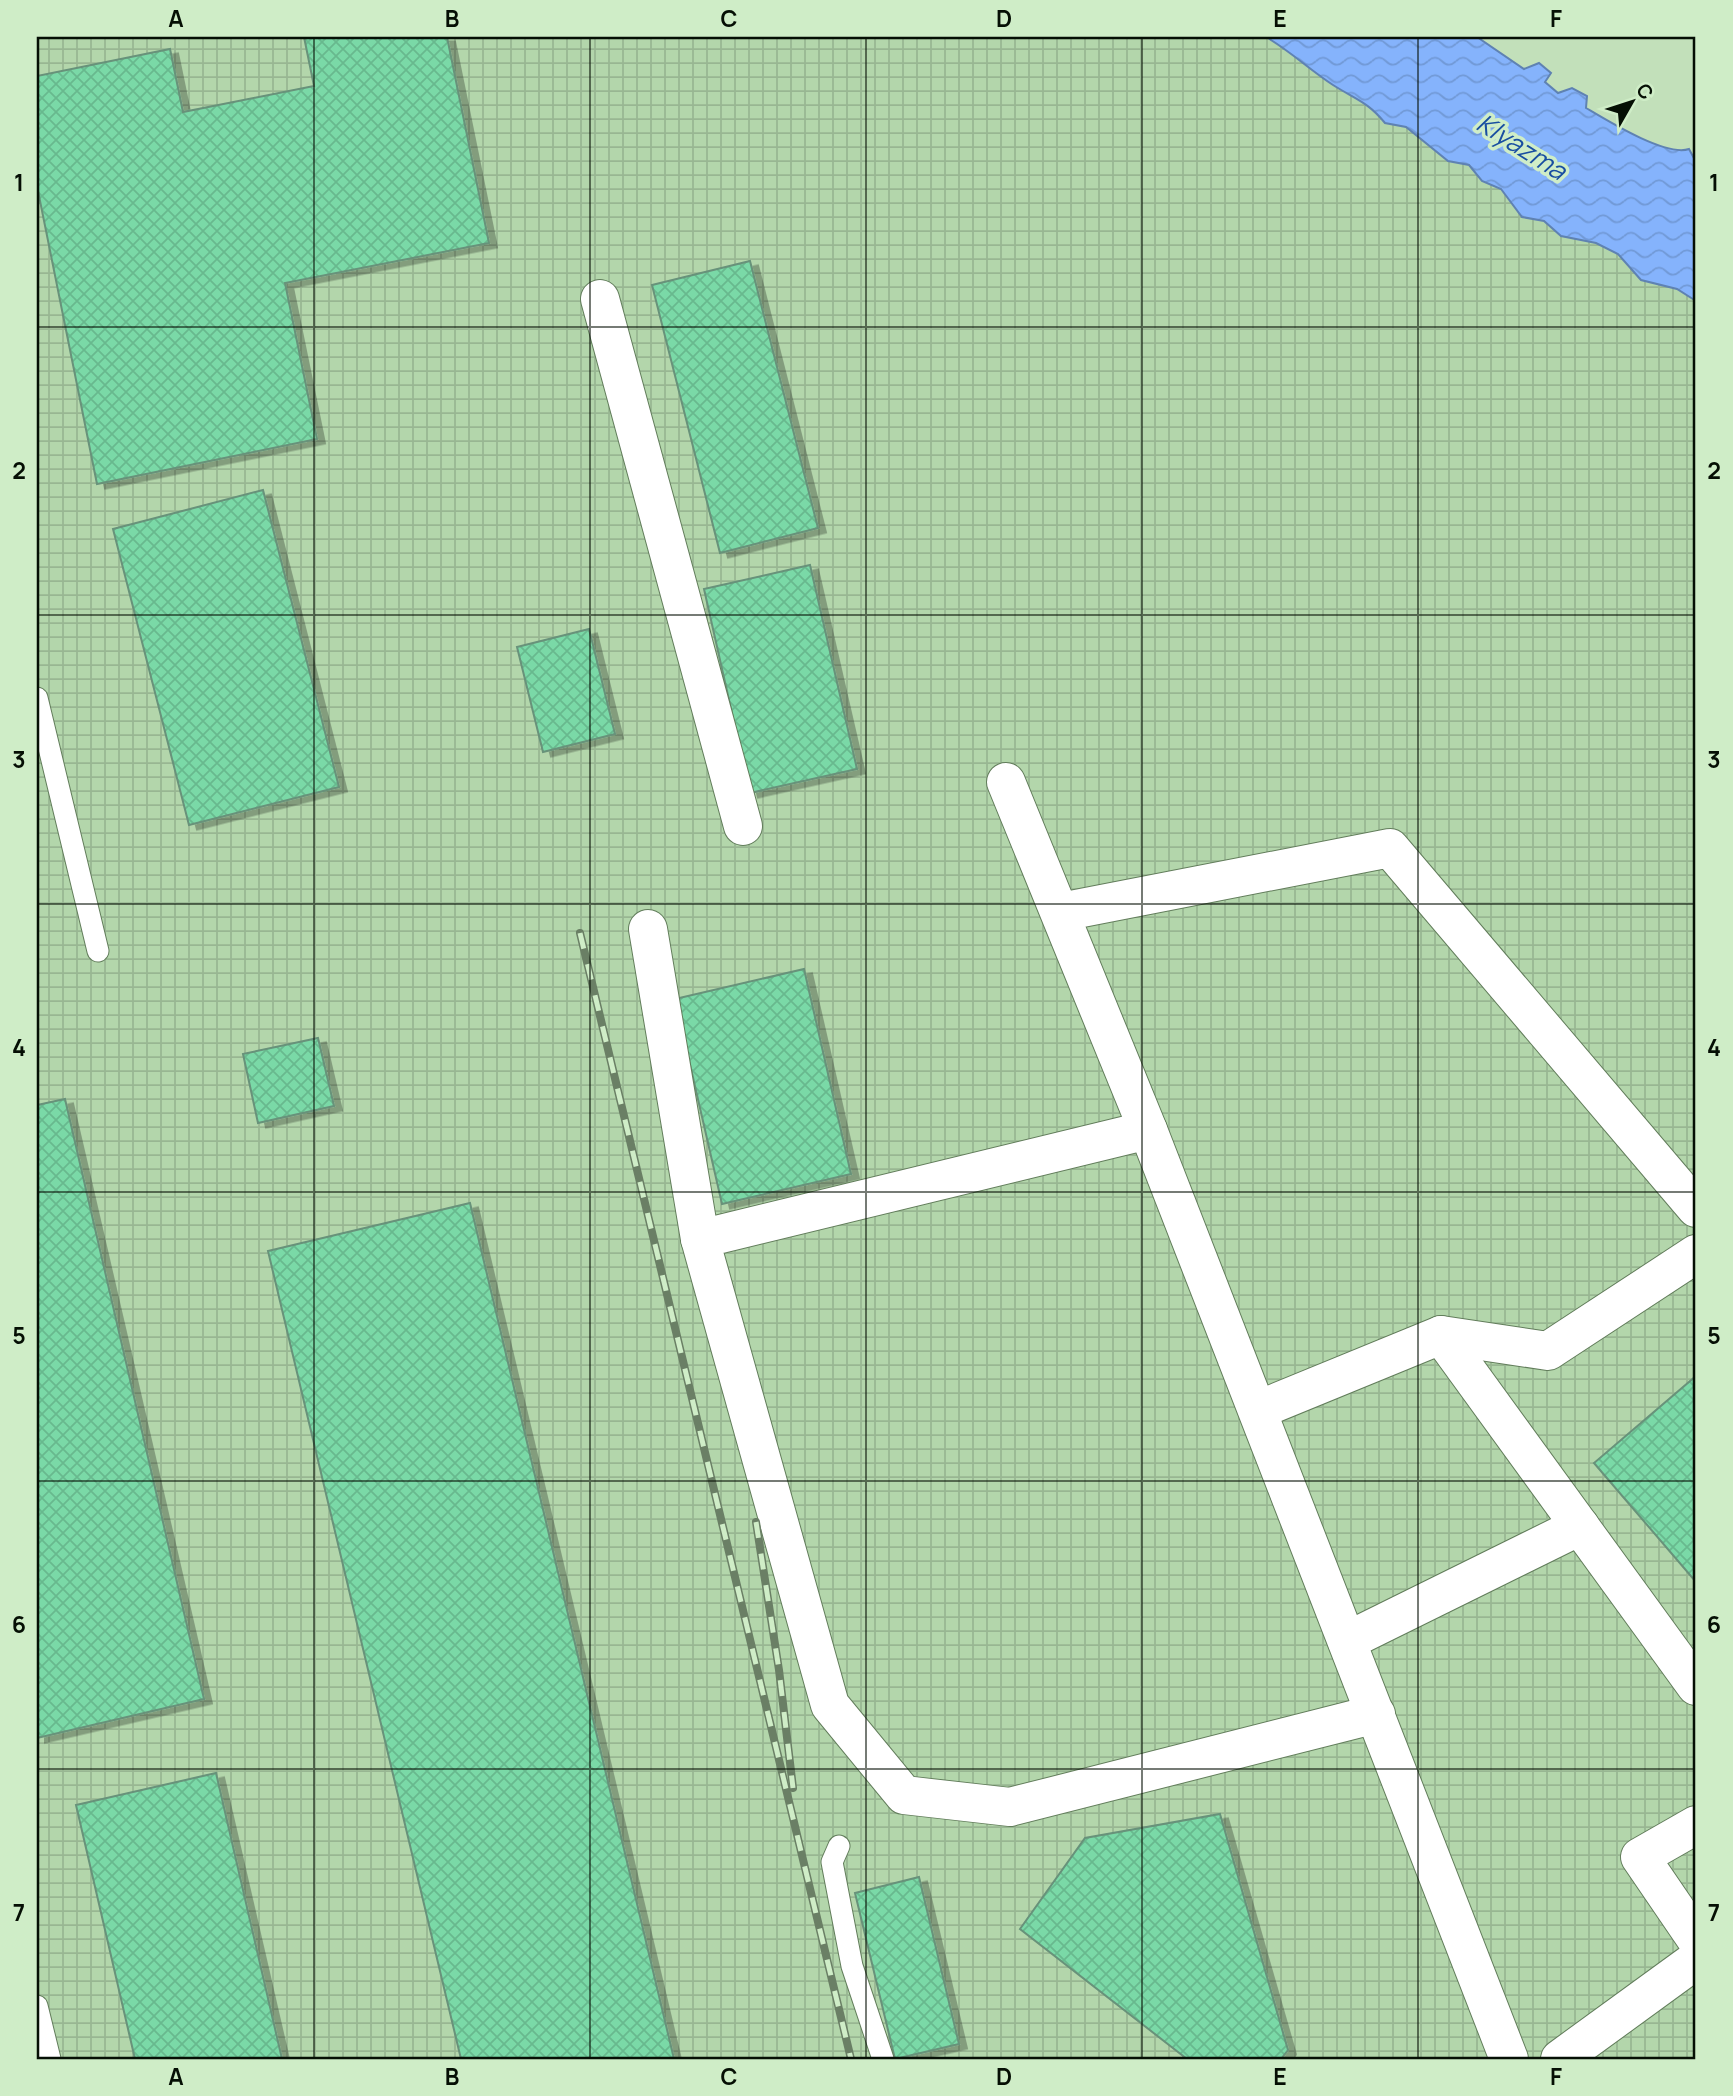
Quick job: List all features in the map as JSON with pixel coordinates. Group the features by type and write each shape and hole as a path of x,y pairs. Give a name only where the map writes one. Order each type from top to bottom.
{"street":[{"path":"600,299 743,826"},
{"path":"1006,782 1149,1130 1509,2059"},
{"path":"1061,912 1390,848 1696,1208"},
{"path":"648,929 700,1239 830,1705 904,1795 1010,1807 1376,1714"},
{"path":"700,1239 1149,1130"},
{"path":"1258,1410 1441,1335 1548,1350 1696,1254"},
{"path":"1441,1335 1696,1686"},
{"path":"1347,1641 1580,1526"},
{"path":"1696,1825 1640,1857 1696,1938"},
{"path":"1560,2059 1696,1960"}],"lane":[{"path":"37,698 98,951"},
{"path":"839,1846 832,1862 852,1966 883,2059"},
{"path":"37,2006 50,2059"}],"shaded area":[{"path":"37,37 1266,37 1289,50 1333,85 1370,105 1385,123 1406,127 1448,161 1469,165 1482,181 1501,189 1522,217 1544,221 1561,236 1596,243 1618,254 1641,280 1677,289 1696,301 1696,2059 37,2059"}],"water":[{"name":"Klyazma","path":"1266,37 1477,37 1524,69 1539,63 1551,73 1545,82 1558,93 1572,88 1587,96 1586,108 1622,129 1666,148 1689,149 1696,162 1696,301 1677,289 1641,280 1618,254 1596,243 1561,236 1544,221 1522,217 1501,189 1482,181 1469,165 1448,161 1406,127 1385,123 1367,105 1333,85"}],"building":[{"path":"304,37 447,37 489,243 285,283 317,439 97,484 37,186 37,76 170,49 183,112 314,86"},
{"path":"750,261 818,528 720,553 652,285"},
{"path":"263,490 339,787 189,825 113,529"},
{"path":"810,565 857,769 750,793 704,589"},
{"path":"589,629 615,734 543,752 517,647"},
{"path":"804,969 851,1174 722,1204 675,999"},
{"path":"318,1038 334,1106 258,1123 243,1054"},
{"path":"65,1099 204,1699 37,1738 37,1105"},
{"path":"470,1203 674,2059 461,2059 268,1251"},
{"path":"1696,1376 1696,1582 1594,1463"},
{"path":"216,1773 282,2059 135,2059 76,1805"},
{"path":"1220,1814 1288,2050 1281,2059 1187,2059 1020,1929 1085,1838"},
{"path":"919,1877 959,2044 895,2059 855,1893"}],"railway":[{"path":"580,933 851,2059"},
{"path":"756,1522 779,1670 793,1788"}]}
